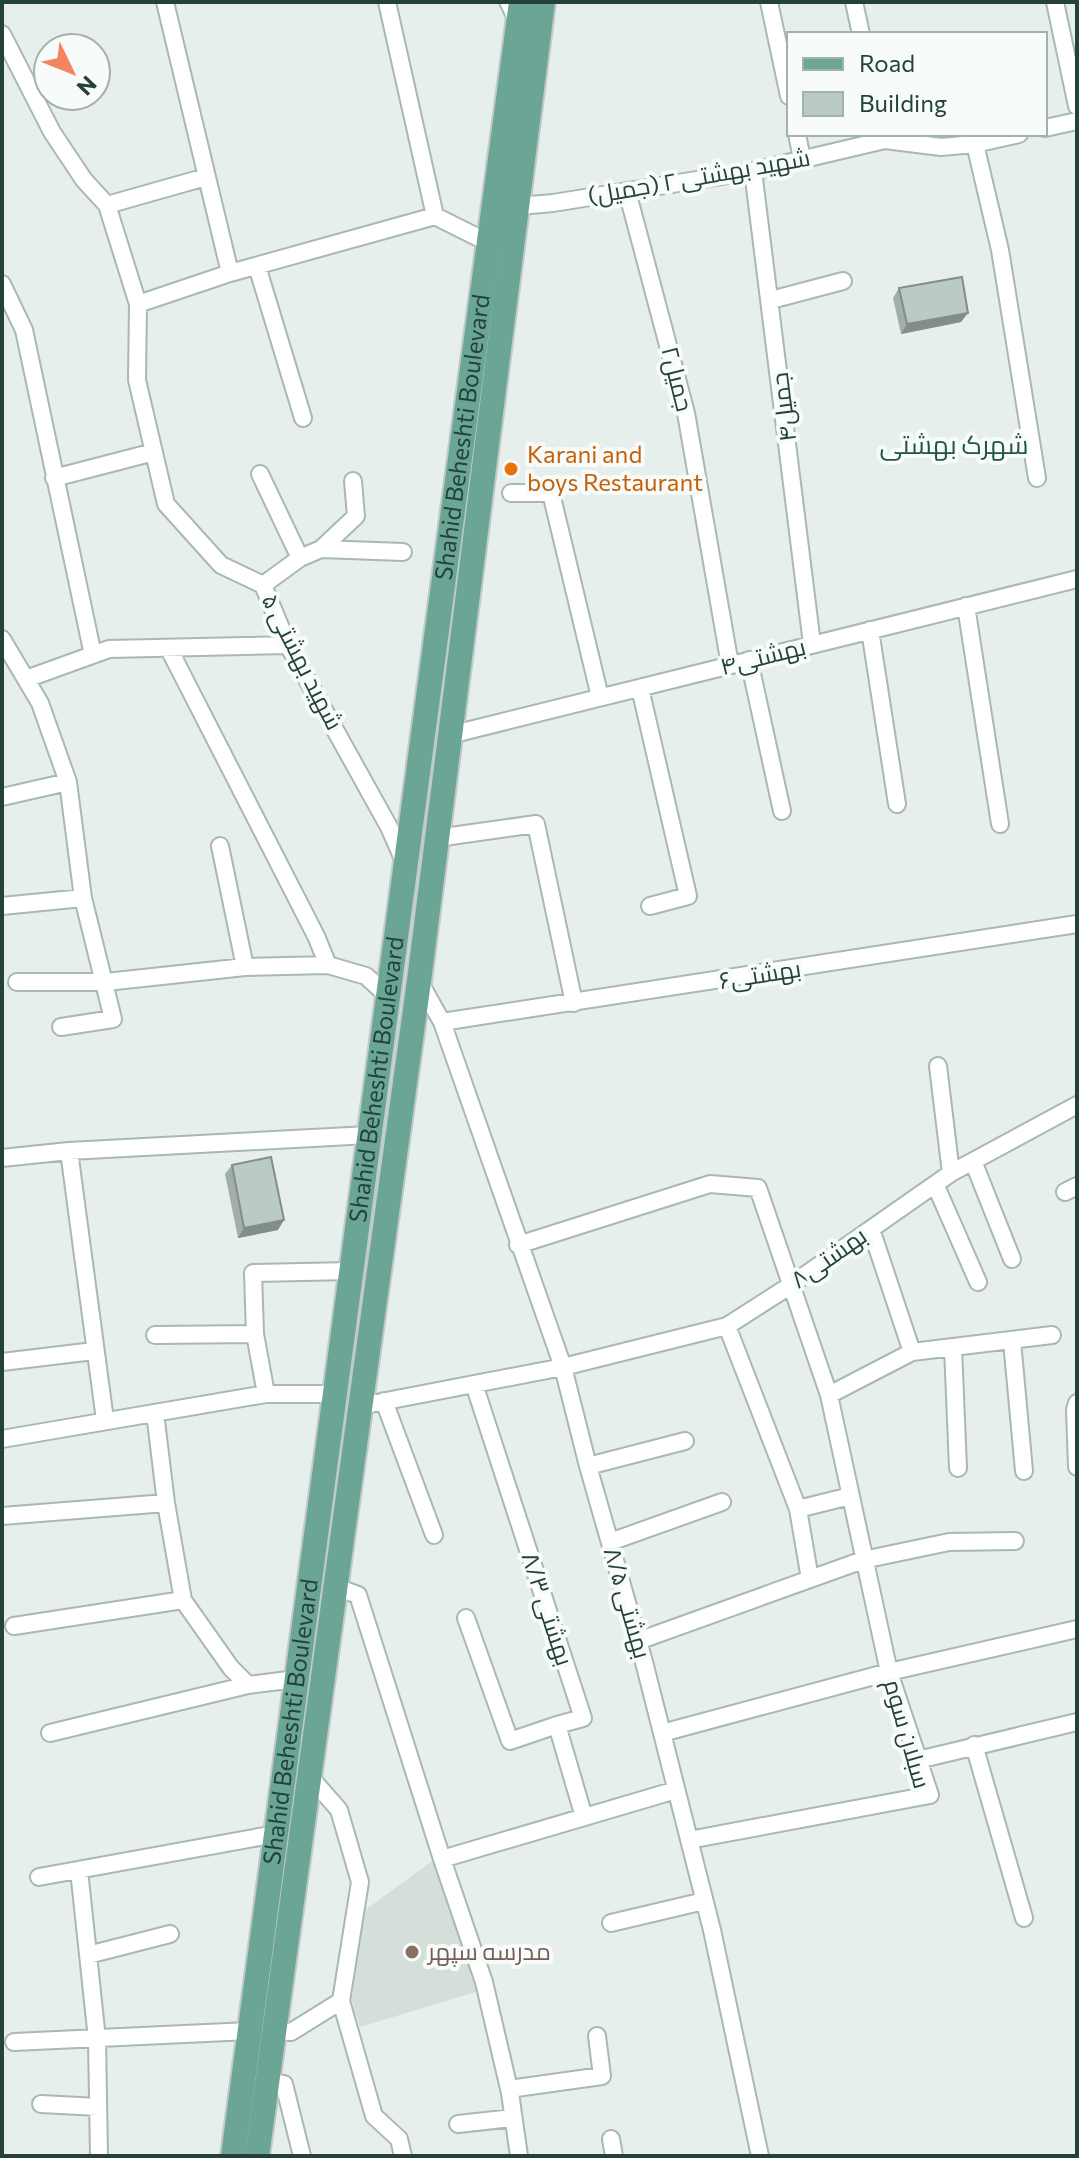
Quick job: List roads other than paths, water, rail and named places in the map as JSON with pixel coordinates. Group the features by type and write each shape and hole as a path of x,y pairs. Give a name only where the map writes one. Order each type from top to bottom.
{"main road":[{"name":"Shahid Beheshti Boulevard","path":"233,2156 521,2"},
{"name":"Shahid Beheshti Boulevard","path":"257,2156 336,1587 372,1404 419,981 543,2"},
{"path":"475,342 500,347"},
{"path":"239,2110 263,2112"}],"street":[{"path":"165,2 230,273"},
{"path":"387,2 435,216"},
{"path":"769,2 787,87"},
{"path":"854,2 861,32"},
{"path":"1055,2 1077,106"},
{"path":"2,34 52,132 84,180 107,205 206,177"},
{"path":"1047,128 1077,121"},
{"path":"797,136 802,159"},
{"name":"شهید بهشتی ۲ (جمیل)","path":"519,206 753,171 885,137 941,147 1010,136"},
{"path":"975,144 1000,250 1037,478"},
{"name":"جمیل۴","path":"753,171 812,644"},
{"name":"جمیل۲","path":"627,191 686,413 730,665"},
{"name":"شهید بهشتی ۵","path":"107,205 138,304 137,380 166,504 221,565 263,585 288,645 389,827 405,864"},
{"path":"138,304 230,273 435,216 489,243"},
{"path":"257,266 303,418"},
{"path":"771,300 843,281"},
{"path":"2,284 24,330 93,655"},
{"path":"54,478 154,452"},
{"path":"260,474 300,558"},
{"path":"263,585 300,558 321,549 356,516 353,481"},
{"path":"511,493 551,493 600,697"},
{"path":"321,549 403,552"},
{"name":"بهشتی۴","path":"450,735 1077,579"},
{"path":"966,606 1000,824"},
{"path":"870,630 897,804"},
{"path":"2,639 40,703 68,782 83,898 113,1019 61,1027"},
{"path":"26,679 109,649 288,645"},
{"path":"169,649 328,965"},
{"path":"749,660 782,811"},
{"path":"640,688 688,896 650,906"},
{"path":"2,797 68,782"},
{"path":"437,838 536,824 574,1003"},
{"path":"220,846 245,967"},
{"path":"2,906 83,898"},
{"name":"بهشتی۶","path":"442,1022 1077,924"},
{"path":"17,982 106,982 245,967 328,965 366,976 388,996"},
{"name":"بهشتی ۸/۵","path":"419,981 442,1022 563,1367 689,1840 760,2156"},
{"path":"938,1066 951,1173"},
{"name":"بهشتی۸","path":"372,1404 563,1367 727,1326 951,1173 1077,1105"},
{"path":"2,1158 69,1151 369,1135"},
{"path":"69,1151 105,1420"},
{"path":"973,1161 1012,1259"},
{"path":"518,1245 710,1184 758,1188 829,1395 889,1672 662,1733"},
{"path":"935,1184 978,1282"},
{"path":"871,1229 912,1352"},
{"path":"266,1394 255,1334 253,1273 351,1271"},
{"path":"727,1326 798,1509 810,1579"},
{"path":"155,1335 255,1334"},
{"path":"829,1395 912,1352 1052,1335"},
{"path":"1012,1341 1024,1471"},
{"path":"953,1348 958,1468"},
{"path":"2,1362 94,1351"},
{"name":"بهشتی ۸/۳","path":"474,1384 583,1718 557,1725"},
{"path":"2,1439 266,1394 333,1394"},
{"path":"1077,1403 1077,1467"},
{"path":"372,1404 434,1535"},
{"path":"155,1413 166,1503 183,1600 231,1668 248,1685"},
{"path":"588,1466 685,1441"},
{"path":"798,1509 850,1496"},
{"path":"610,1542 722,1502"},
{"path":"2,1516 166,1503"},
{"path":"638,1641 863,1560 949,1542 1015,1541"},
{"path":"336,1587 358,1595 484,1982 509,2089 519,2156"},
{"path":"14,1626 183,1600"},
{"path":"466,1618 510,1741 557,1725 584,1817"},
{"name":"سبلان سوم","path":"689,1840 930,1795 889,1672 1077,1629"},
{"path":"50,1733 248,1685 296,1679"},
{"path":"918,1760 1077,1722"},
{"path":"974,1745 1024,1918"},
{"path":"311,1778 339,1810 360,1882 341,2001 374,2116 399,2139 403,2156"},
{"path":"442,1859 676,1790"},
{"path":"39,1877 276,1834"},
{"path":"79,1870 97,2039 99,2156"},
{"path":"611,1923 704,1901"},
{"path":"88,1955 170,1934"},
{"path":"274,2031 291,2032 341,2001"},
{"path":"14,2042 249,2031"},
{"path":"509,2089 602,2076 597,2036"},
{"path":"268,2081 284,2084 302,2156"},
{"path":"41,2104 98,2107"},
{"path":"458,2124 513,2118"}],"lane":[{"path":"504,2 517,31"}],"place":[{"name":"Karani and boys Restaurant","path":"511,469"},
{"name":"مدرسه سپهر","path":"412,1952"}],"district":[{"name":"شهرک بهشتی","path":"954,445"}]}
